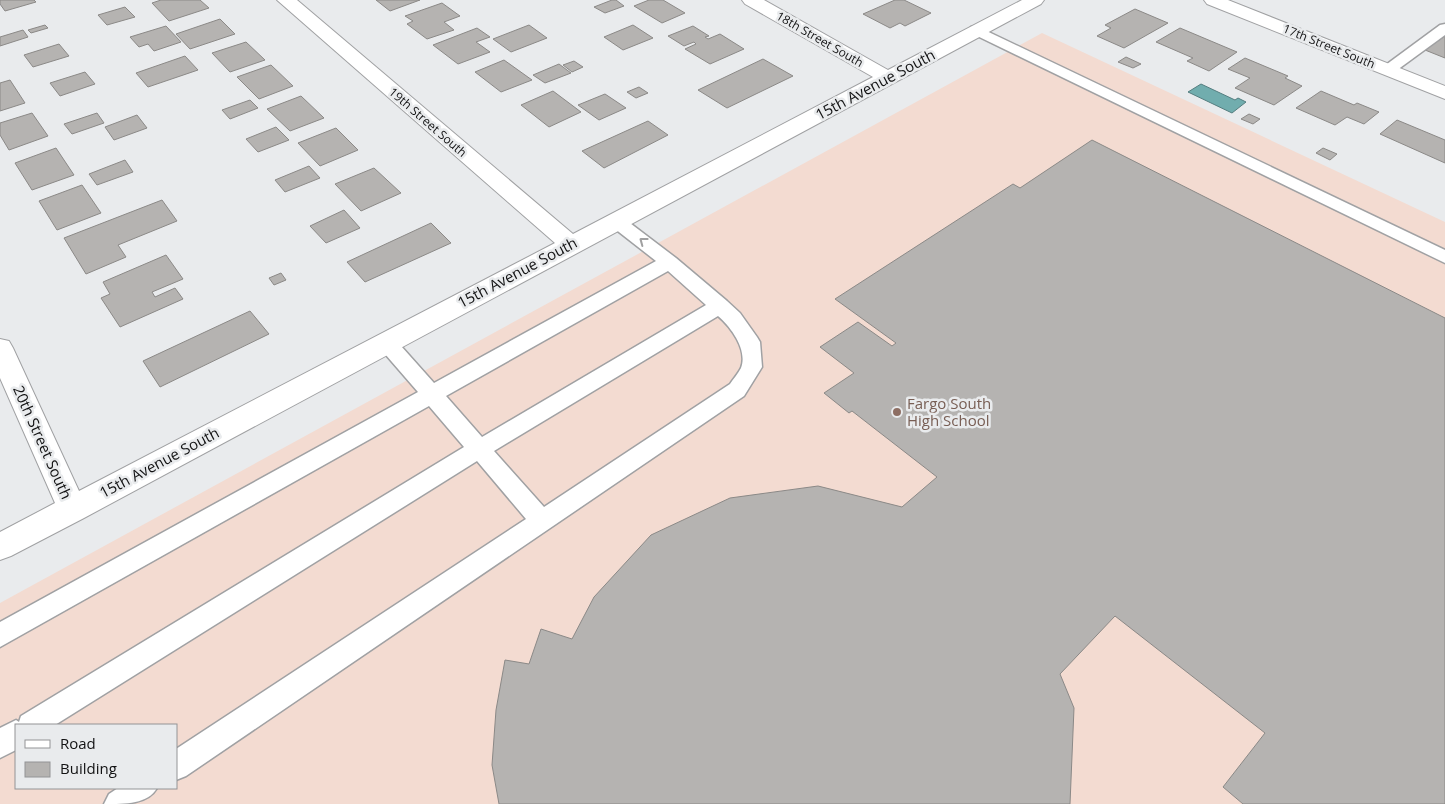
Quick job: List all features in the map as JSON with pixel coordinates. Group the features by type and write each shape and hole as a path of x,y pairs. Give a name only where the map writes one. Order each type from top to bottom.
{"street":[{"name":"19th Street South","path":"286,0 570,244"},
{"name":"18th Street South","path":"751,0 888,78"},
{"name":"15th Avenue South","path":"0,547 570,244 1035,0"},
{"name":"17th Street South","path":"1213,0 1445,93"},
{"name":"20th Street South","path":"0,348 73,509"}],"lane":[{"path":"1388,70 1445,28"},
{"path":"976,30 1445,257"},
{"path":"178,765 737,390 752,367 750,342 733,318 670,262 616,221"},
{"path":"0,635 670,262"},
{"path":"33,724 479,448 720,306"},
{"path":"386,342 541,520"},
{"path":"0,744 15,735"},
{"path":"119,804 142,789"}],"shaded area":[{"name":"Fargo South High School","path":"1042,33 1445,222 1445,804 0,804 0,603"}],"water":[{"path":"1201,84 1235,100 1238,98 1246,102 1232,113 1188,92"}],"building":[{"path":"0,0 34,0 36,2 5,11 0,4"},
{"path":"161,0 200,0 209,8 169,21 152,3"},
{"path":"376,0 420,0 390,11"},
{"path":"616,0 624,6 605,13 594,7"},
{"path":"649,0 663,0 685,13 662,23 634,6"},
{"path":"895,0 904,0 931,13 905,26 900,23 890,28 863,14"},
{"path":"442,3 460,16 444,22 454,30 427,39 407,24 413,21 405,16"},
{"path":"125,7 135,17 107,25 98,15"},
{"path":"1135,9 1168,23 1124,48 1097,36 1111,28 1105,25"},
{"path":"220,19 235,34 190,49 176,34"},
{"path":"45,25 48,28 31,33 28,30"},
{"path":"529,25 547,38 511,52 493,39"},
{"path":"633,25 653,38 623,50 604,37"},
{"path":"166,26 181,42 154,51 148,44 139,47 130,37"},
{"path":"693,26 709,36 705,37 708,39 720,34 744,49 710,64 685,49 696,44 694,42 684,46 668,36"},
{"path":"477,28 490,37 476,42 490,52 458,64 433,45"},
{"path":"1180,28 1237,52 1209,71 1187,61 1193,58 1156,42"},
{"path":"23,30 28,37 0,46 0,37"},
{"path":"1445,36 1445,58 1425,50"},
{"path":"246,42 265,60 230,72 212,53"},
{"path":"59,44 69,56 33,67 24,55"},
{"path":"185,56 198,70 148,87 136,73"},
{"path":"1126,57 1141,64 1133,68 1118,62"},
{"path":"1245,58 1288,76 1285,78 1302,86 1274,105 1235,88 1250,78 1228,69"},
{"path":"763,59 793,76 727,108 698,90"},
{"path":"504,60 532,80 501,92 475,72"},
{"path":"574,61 583,67 572,72 563,65"},
{"path":"559,64 571,73 545,83 533,75"},
{"path":"271,65 293,86 259,99 237,77"},
{"path":"85,72 95,84 60,96 50,83"},
{"path":"10,80 25,103 0,111 0,83"},
{"path":"639,87 648,93 636,98 627,92"},
{"path":"553,91 581,112 549,127 521,105"},
{"path":"1321,91 1354,105 1357,103 1379,112 1364,124 1347,117 1335,125 1296,108"},
{"path":"605,94 626,108 599,120 578,105"},
{"path":"301,96 324,118 290,131 267,109"},
{"path":"250,100 258,108 230,119 222,110"},
{"path":"32,113 48,136 9,150 0,135 0,123"},
{"path":"97,113 104,123 72,134 64,124"},
{"path":"1249,114 1260,119 1253,124 1241,119"},
{"path":"137,115 147,128 114,140 105,127"},
{"path":"1397,120 1445,140 1445,163 1380,134"},
{"path":"648,121 668,135 604,168 582,151"},
{"path":"276,127 289,140 258,152 246,139"},
{"path":"336,128 358,150 320,166 298,143"},
{"path":"1092,140 1445,318 1445,804 1243,804 1223,787 1265,733 1115,616 1060,674 1074,708 1070,804 499,804 492,765 496,710 505,660 529,664 541,629 572,639 594,597 651,535 730,498 818,486 902,507 937,477 852,411 849,413 824,393 854,373 820,347 858,322 892,346 896,343 835,299 1013,184 1020,188"},
{"path":"56,148 74,175 32,190 15,163"},
{"path":"1323,148 1337,154 1330,160 1316,153"},
{"path":"125,160 133,172 97,185 89,174"},
{"path":"309,166 320,178 285,192 275,180"},
{"path":"374,168 401,193 361,211 335,184"},
{"path":"82,185 101,213 57,230 39,201"},
{"path":"162,200 177,221 118,245 126,257 86,274 64,238"},
{"path":"344,210 360,228 326,243 310,226"},
{"path":"431,223 451,243 365,282 347,262"},
{"path":"166,255 183,279 152,292 155,297 175,288 183,299 120,327 101,298 110,294 103,282"},
{"path":"281,273 286,280 274,285 269,278"},
{"path":"250,311 269,334 160,387 143,361"}],"place":[{"name":"Fargo South High School","path":"897,412"}]}
